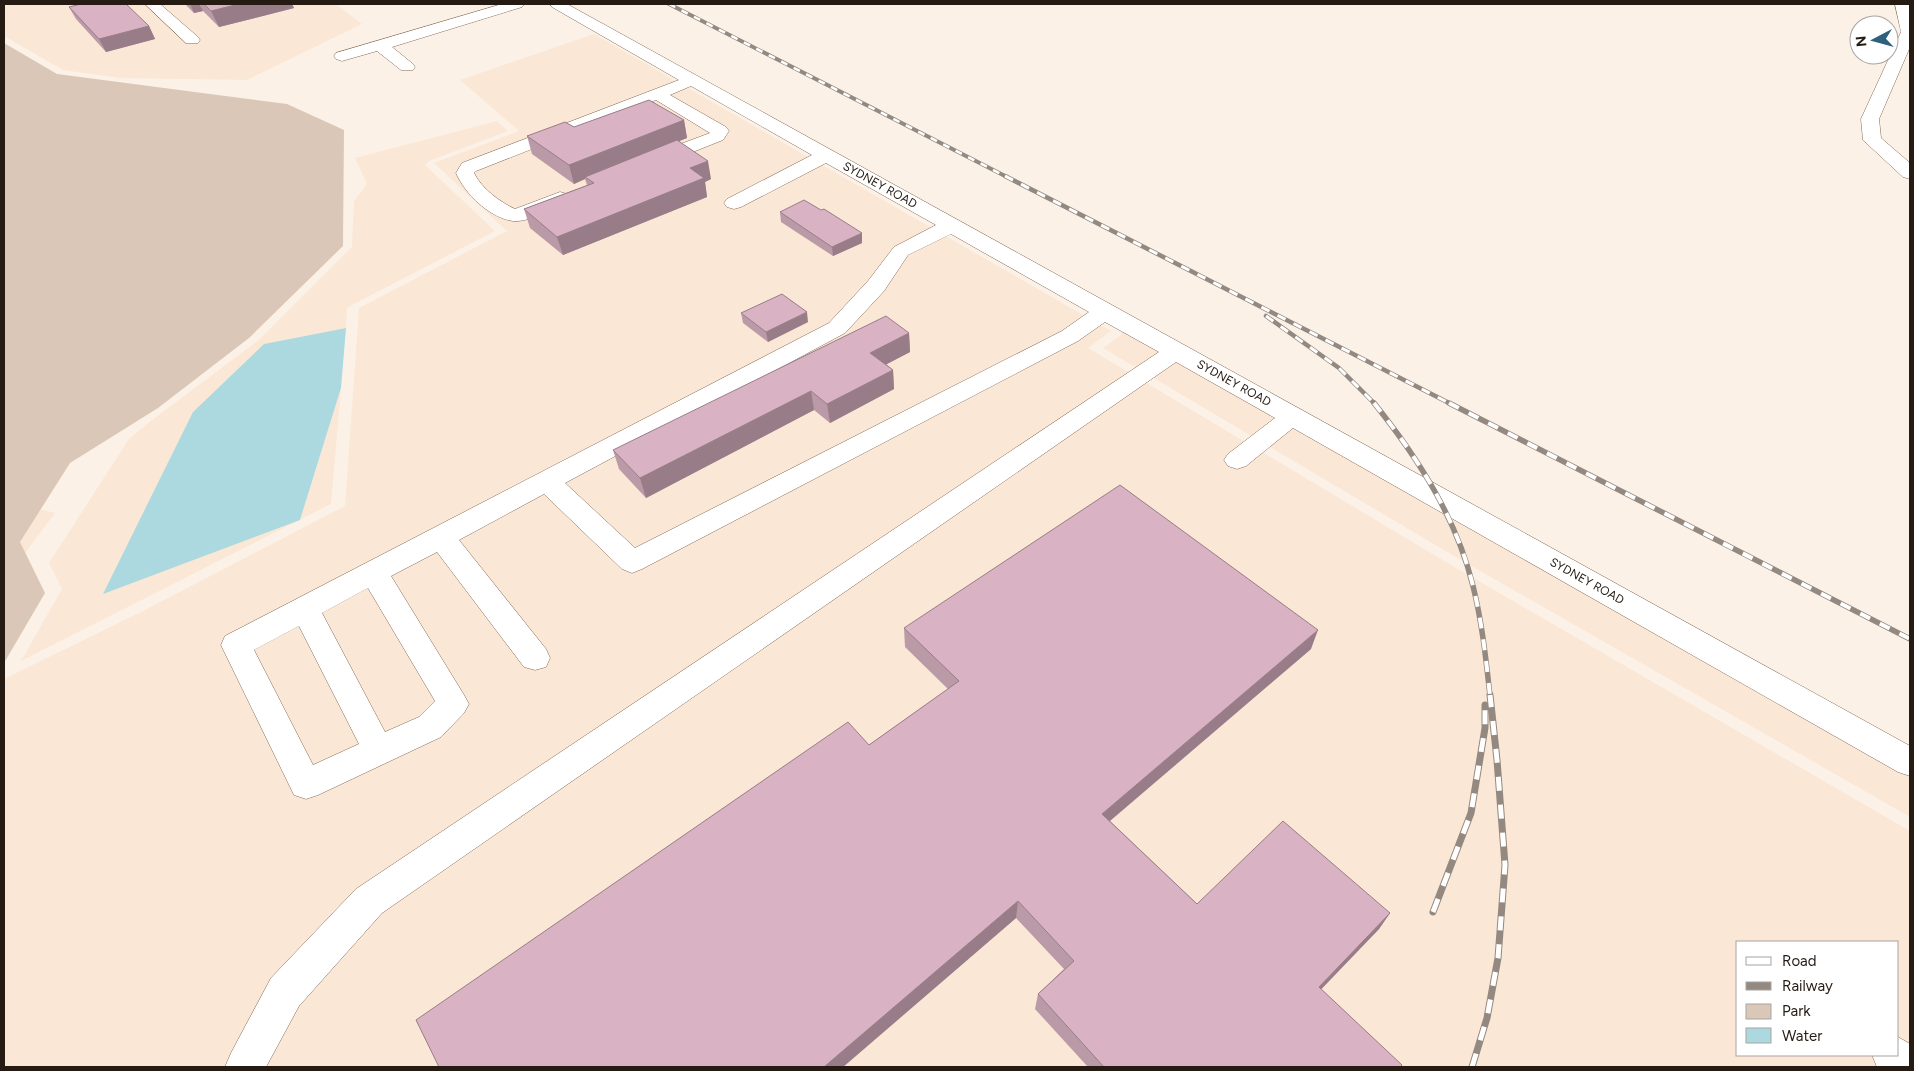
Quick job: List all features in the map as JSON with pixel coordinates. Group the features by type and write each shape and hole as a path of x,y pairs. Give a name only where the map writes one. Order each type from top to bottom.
{"street":[{"path":"152,4 192,40"},
{"path":"342,56 517,4"},
{"name":"SYDNEY ROAD","path":"557,4 1910,762"},
{"path":"1902,4 1909,32 1904,61 1870,119 1872,140 1910,173"},
{"path":"380,45 407,67"},
{"path":"580,191 514,215 508,214 475,190 466,180 465,173 469,167 693,80"},
{"path":"634,169 719,134 720,130 718,128 657,94"},
{"path":"1886,152 1910,155"},
{"path":"734,203 827,155"},
{"path":"374,573 453,704 430,727 306,784 236,645 837,328 876,286 901,251 952,225"},
{"path":"547,481 632,562 1070,336 1106,312"},
{"path":"245,1067 286,992 369,901 1177,351"},
{"path":"1236,460 1293,416"},
{"path":"441,537 535,658"},
{"path":"305,609 378,750"},
{"path":"1894,1056 1910,1067"}],"shaded area":[{"path":"4,4 336,4 362,24 247,80 120,78 63,70 4,36"},
{"path":"594,34 1111,331 1088,348 1446,562 1910,831 1910,1067 4,1067 4,679 143,611 345,506 359,308 507,231 434,163 519,131 460,80"},
{"path":"497,121 508,131 429,161 425,165 495,231 347,308 346,328 264,344 193,412 300,520 21,661 62,589 49,563 129,439 260,339 352,247 354,201 367,184 355,158"},
{"path":"1122,330 1910,777 1910,817 1454,556 1103,348 1121,335"},
{"path":"341,388 331,504 300,520"},
{"path":"4,500 55,513 4,581"}],"green space":[{"path":"4,43 57,74 287,104 344,130 343,246 249,338 158,408 70,463 20,542 45,593 4,663"}],"water":[{"path":"346,328 341,388 300,520 103,594 193,412 264,344"}],"building":[{"path":"81,4 126,4 149,26 99,39 69,7"},
{"path":"204,4 239,4 211,11"},
{"path":"649,100 684,120 569,165 527,136 565,122 574,127"},
{"path":"677,140 708,161 690,168 704,178 557,237 524,209 594,183 585,177"},
{"path":"804,200 821,210 824,209 862,233 832,247 780,212"},
{"path":"782,294 807,312 766,332 741,313"},
{"path":"886,316 909,333 870,353 893,370 827,404 811,391 640,478 613,450"},
{"path":"1120,485 1318,630 1102,814 1197,904 1283,821 1390,913 1319,987 1402,1065 1400,1067 1104,1067 1038,994 1074,961 1018,901 824,1067 439,1067 416,1020 848,722 869,745 959,681 904,628"}],"railway":[{"path":"669,4 1007,177"},
{"path":"1005,176 1451,404"},
{"path":"1266,316 1339,368 1374,403"},
{"path":"1374,403 1406,445 1434,489 1457,536 1466,561 1476,600 1490,696"},
{"path":"1449,403 1910,639"},
{"path":"1472,1067 1487,1018 1498,958 1505,865 1490,695"},
{"path":"1433,912 1471,813 1485,728 1485,705"}]}
